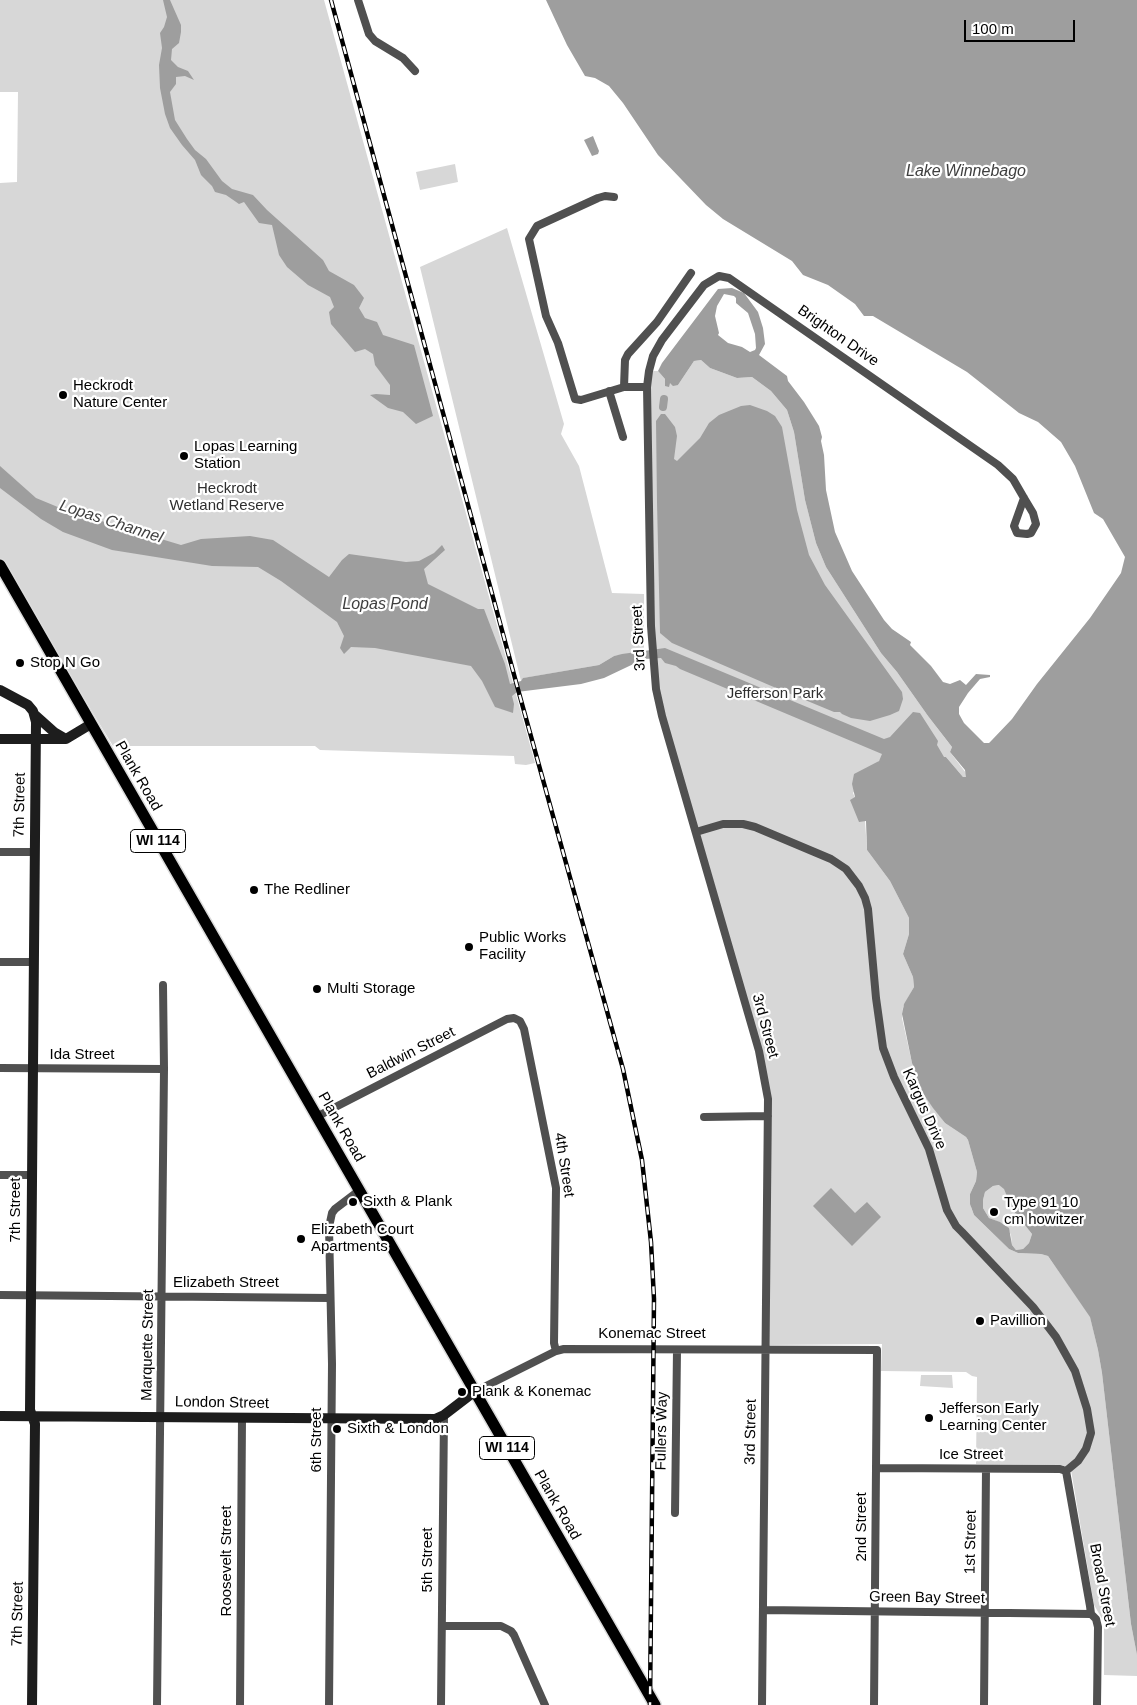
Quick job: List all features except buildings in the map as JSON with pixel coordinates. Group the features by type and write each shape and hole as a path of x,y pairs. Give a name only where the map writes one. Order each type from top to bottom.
{"main road":[{"name":"Plank Road","path":"0,565 655,1705"}],"street":[{"path":"358,0 369,34 403,58 415,71"},
{"path":"614,197 605,196 598,198 537,226 528,238 546,316 558,343 575,399 581,400 624,387 647,387"},
{"path":"624,387 628,354 657,322 691,273"},
{"name":"Brighton Drive","path":"650,365 662,340 704,285 719,276 729,278 998,465 1013,479 1024,498"},
{"name":"3rd Street","path":"650,365 647,387 652,648 656,688 662,716 759,1051 766,1086 768,1116 762,1705"},
{"path":"609,391 623,437"},
{"path":"0,690 28,705 35,715 54,732 66,739"},
{"name":"7th Street","path":"32,1705 35,1424 30,1410 35,715"},
{"path":"0,739 66,739 91,724"},
{"name":"Kargus Drive","path":"696,832 723,824 743,824 755,827 832,859 846,869 859,886 868,909 876,998 883,1048 894,1077 926,1141 947,1210 962,1232 1034,1307 1075,1371 1087,1409 1091,1433 1086,1449 1078,1461 1066,1471"},
{"path":"0,852 34,852"},
{"path":"0,962 34,962"},
{"name":"Marquette Street","path":"157,1705 164,1069 163,985"},
{"name":"Baldwin Street","path":"318,1116 507,1019 518,1018"},
{"name":"4th Street","path":"518,1018 524,1029 556,1188 554,1343 556,1351"},
{"name":"Ida Street","path":"0,1068 164,1069"},
{"path":"704,1117 768,1116"},
{"path":"0,1175 31,1175"},
{"name":"6th Street","path":"329,1705 332,1364 330,1220 335,1209 360,1190"},
{"name":"Elizabeth Street","path":"0,1295 330,1298"},
{"name":"Konemac Street","path":"444,1415 474,1392 556,1351 564,1349 877,1350"},
{"name":"Fullers Way","path":"675,1512 677,1350"},
{"name":"2nd Street","path":"874,1705 877,1350"},
{"name":"London Street","path":"0,1416 435,1419 444,1415"},
{"name":"5th Street","path":"441,1705 444,1415"},
{"name":"Roosevelt Street","path":"240,1705 242,1418"},
{"name":"Ice Street","path":"876,1468 1060,1469 1066,1471"},
{"name":"1st Street","path":"984,1705 986,1469"},
{"name":"Broad Street","path":"1066,1471 1091,1614 1096,1619 1098,1626 1097,1705"},
{"name":"Green Bay Street","path":"763,1610 1091,1614"},
{"path":"442,1626 501,1626 510,1631 514,1635 545,1705"}],"green space":[{"name":"Heckrodt Wetland Reserve","path":"0,0 324,0 535,763 526,765 515,764 514,756 320,750 315,746 113,746 0,560 0,183 17,182 18,92 0,92"},
{"path":"455,164 458,182 420,190 416,172"},
{"path":"507,228 564,424 561,434 579,466 612,593 644,594 644,651 614,656 599,665 524,678 521,681 420,267"},
{"name":"Jefferson Park","path":"701,360 710,368 737,378 752,377 771,391 787,410 794,432 805,500 816,543 826,567 881,653 952,747 950,752 966,773 966,777 963,777 946,757 882,757 853,793 865,821 867,850 890,881 909,918 909,934 903,954 913,977 914,987 903,1007 902,1018 912,1063 922,1092 945,1123 968,1140 977,1172 976,1181 970,1194 974,1215 1009,1249 1018,1253 1048,1256 1090,1316 1102,1373 1131,1624 1137,1655 1137,1676 1104,1675 1104,1622 1094,1605 1071,1470 1062,1465 976,1464 977,1377 966,1372 881,1371 882,1344 768,1345 766,1070 665,717 653,660 655,633 650,385 652,371 658,371 665,379 678,385 694,361"},
{"path":"1000,1185 1004,1188 1012,1209 1032,1234 1029,1243 1023,1249 1016,1250 1012,1245 1011,1235 1006,1225 989,1218 983,1208 985,1192 993,1186"},
{"path":"921,1375 952,1375 953,1388 920,1386"}],"water":[{"path":"163,0 170,0 181,25 179,43 172,49 171,60 178,67 188,71 194,80 185,76 176,77 176,84 170,92 175,120 187,139 195,150 206,159 222,181 232,189 253,195 323,260 329,271 354,285 364,298 359,308 365,318 377,322 383,335 414,345 433,416 416,424 403,412 388,408 370,395 390,395 390,385 375,365 373,354 365,349 355,352 331,324 329,312 334,307 330,297 308,285 287,267 279,255 272,225 259,223 244,202 239,204 226,195 215,192 201,175 195,160 170,128 160,88 159,65 162,48 160,33 167,17"},
{"name":"Lake Winnebago","path":"546,0 1137,0 1137,1655 1131,1624 1102,1373 1090,1317 1048,1256 1018,1253 1009,1249 974,1215 970,1204 970,1194 976,1181 977,1172 968,1140 945,1123 933,1108 922,1092 912,1063 902,1014 904,1004 914,987 913,977 903,954 909,934 909,918 890,881 867,850 866,821 859,822 850,800 855,797 852,784 854,774 879,761 882,754 665,663 661,658 644,659 604,678 581,684 517,692 512,696 514,704 513,713 495,707 482,681 471,666 375,648 351,647 344,654 340,648 344,636 337,622 281,581 258,567 212,566 112,550 63,532 41,519 0,488 0,466 36,498 65,510 181,545 201,539 250,536 273,540 329,577 349,554 406,562 419,561 434,553 442,545 445,550 424,569 428,584 478,609 484,609 505,664 510,684 521,681 523,678 599,665 614,656 622,654 665,648 884,739 890,737 913,712 920,713 938,741 937,745 944,757 963,777 966,777 965,770 950,752 952,747 881,653 826,567 816,543 805,500 794,432 787,410 771,391 752,377 737,378 710,368 701,360 694,361 678,385 673,386 670,383 669,387 665,386 665,379 658,371 662,363 718,289 732,288 744,293 758,312 763,328 765,344 759,355 787,376 788,381 819,426 824,455 826,490 835,532 852,571 884,620 892,629 911,642 910,645 931,666 943,682 950,684 960,680 966,685 976,674 990,675 990,677 980,679 959,707 959,714 964,723 984,743 989,743 1012,719 1037,684 1090,618 1121,573 1125,557 1103,519 1094,513 1075,466 1061,442 1038,422 1019,413 967,372 873,316 864,316 855,304 828,285 803,275 792,261 723,219 706,205 658,155 623,103 609,86 595,78 585,76 567,45","holes":["724,294 734,296 736,303 748,313 755,334 755,350 750,352 742,347 728,343 718,335 715,316 717,306","999,1185 1004,1189 1012,1209 1032,1234 1029,1243 1023,1249 1016,1250 1012,1245 1009,1228 989,1218 983,1208 985,1192 993,1186"]},
{"path":"593,136 599,151 598,154 592,156 584,140"},
{"path":"750,405 775,416 782,427 797,510 809,555 825,585 902,692 903,699 899,711 870,721 851,718 672,643 660,633 656,421 661,414 665,414 675,427 677,436 674,459 677,461 700,438 709,423 719,415 741,406"},
{"path":"831,1188 855,1213 867,1202 881,1217 852,1246 813,1206"}],"waterway":[{"path":"663,407 664,399"}],"railway":[{"path":"331,0 623,1069 642,1160 651,1242 654,1299 650,1705"}],"place":[{"name":"Heckrodt Nature Center","path":"63,395"},
{"name":"Lopas Learning Station","path":"184,456"},
{"name":"Stop N Go","path":"20,663"},
{"name":"The Redliner","path":"254,890"},
{"name":"Public Works Facility","path":"469,947"},
{"name":"Multi Storage","path":"317,989"},
{"name":"Sixth & Plank","path":"353,1202"},
{"name":"Type 91 10 cm howitzer","path":"994,1212"},
{"name":"Elizabeth Court Apartments","path":"301,1239"},
{"name":"Pavillion","path":"980,1321"},
{"name":"Plank & Konemac","path":"462,1392"},
{"name":"Jefferson Early Learning Center","path":"929,1418"},
{"name":"Sixth & London","path":"337,1429"}],"water label":[{"name":"Lopas Channel","path":"111,522"},
{"name":"Lopas Pond","path":"385,605"}]}
